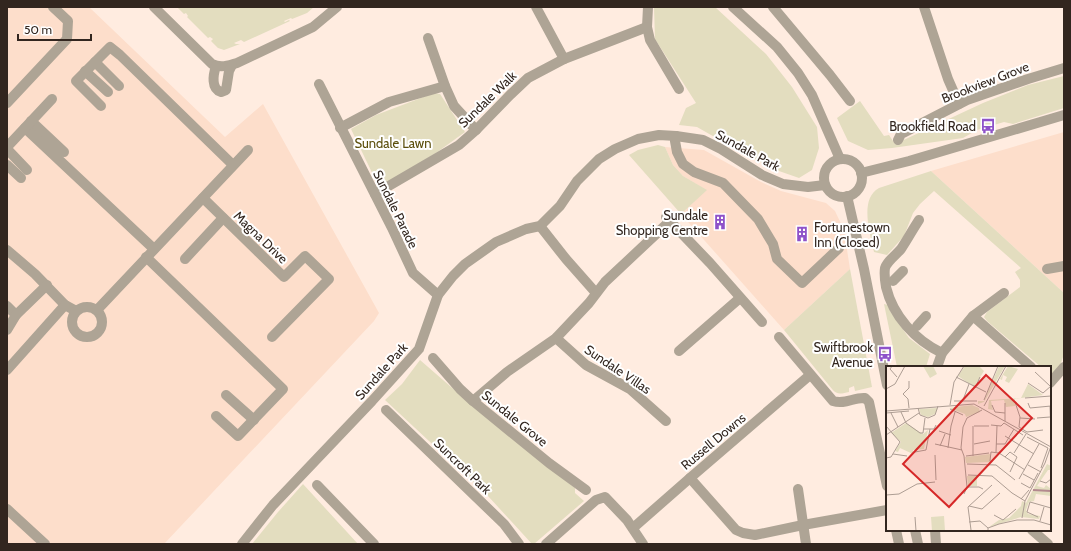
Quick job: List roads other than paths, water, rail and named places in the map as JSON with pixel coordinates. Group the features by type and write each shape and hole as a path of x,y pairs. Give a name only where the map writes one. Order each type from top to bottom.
{"street":[{"path":"7,103 67,39 68,21 53,7"},
{"path":"154,7 212,64 222,67 232,65 313,27 337,7"},
{"path":"536,7 564,59"},
{"path":"648,7 647,27 652,46 679,90"},
{"path":"733,7 777,47 798,73 812,95 840,159"},
{"path":"773,7 830,74 850,101"},
{"path":"925,7 948,79 960,104"},
{"name":"Sundale Walk","path":"375,194 459,145 528,78 564,59 647,27"},
{"path":"428,38 445,86 454,106 476,130"},
{"path":"101,106 76,81 110,47 233,165"},
{"path":"95,62 119,86"},
{"path":"216,66 214,74 214,87 216,90 221,92 226,90 229,71 232,65"},
{"name":"Brookview Grove","path":"898,140 901,134 960,104 1028,79 1064,68"},
{"path":"86,72 108,92"},
{"name":"Sundale Parade","path":"319,84 413,273 438,294"},
{"path":"340,128 389,102 445,86"},
{"path":"7,165 24,174 7,148 52,99"},
{"path":"861,173 909,161 1064,115"},
{"path":"28,124 64,152"},
{"path":"28,124 154,250"},
{"name":"Sundale Park","path":"242,544 273,505 372,401 418,349 438,294 453,276 465,264 496,242 526,229 540,226 560,206 577,181 599,158 638,139 659,136 676,136 703,140 721,149 762,175 783,184 808,187 825,185"},
{"path":"676,136 676,152 683,164 694,172 723,183 758,219 773,244 777,259 802,283 839,248"},
{"path":"97,310 248,150"},
{"path":"840,159 847,159 853,162 861,173 860,184 857,189 847,196 832,193 825,185 824,179 826,168 830,164 840,159"},
{"path":"847,196 864,269 886,380"},
{"name":"Magna Drive","path":"203,198 284,277 305,256 328,279 272,337"},
{"path":"185,259 223,218"},
{"path":"473,401 507,372 556,338 589,303 605,282 668,219 710,263 762,322"},
{"path":"919,220 901,248 885,268 885,280 888,296 895,312 917,336 942,353"},
{"path":"540,226 566,259 596,293"},
{"path":"7,250 47,285 65,305 76,311"},
{"path":"146,257 283,389 238,436 216,416"},
{"path":"1047,269 1064,266"},
{"path":"893,281 903,271"},
{"path":"7,330 16,315 47,285"},
{"path":"937,366 942,353 974,316 1004,293"},
{"path":"679,351 740,298"},
{"path":"7,370 65,305"},
{"path":"7,306 16,315"},
{"path":"88,306 97,310 102,319 100,329 93,336 88,338 82,337 74,331 71,320 79,308 88,306"},
{"path":"917,326 926,316"},
{"path":"974,316 1030,366"},
{"path":"779,337 833,401 840,403 861,397 866,398 869,402 886,481"},
{"name":"Sundale Villas","path":"556,338 586,365 630,389 666,421"},
{"name":"Sundale Grove","path":"434,358 460,389 473,401 586,490"},
{"path":"1051,382 1064,367"},
{"name":"Russell Downs","path":"633,528 810,375"},
{"path":"226,395 254,420"},
{"name":"Suncroft Park","path":"386,410 504,524 519,544"},
{"path":"690,478 736,530 743,534 755,535 886,510"},
{"path":"317,485 374,544"},
{"path":"798,489 806,544"},
{"path":"546,544 596,500 605,497 633,528 643,544"},
{"path":"7,509 45,544"},
{"path":"896,531 899,544"},
{"path":"915,531 918,544"},
{"path":"935,531 936,544"},
{"path":"1033,531 1048,544"}],"place":[{"name":"Brookfield Road","path":"988,126"},
{"name":"Sundale Shopping Centre","path":"720,222"},
{"name":"Fortunestown Inn (Closed)","path":"802,234"},
{"name":"Swiftbrook Avenue","path":"885,354"}],"park label":[{"name":"Sundale Lawn","path":"393,143"}]}
